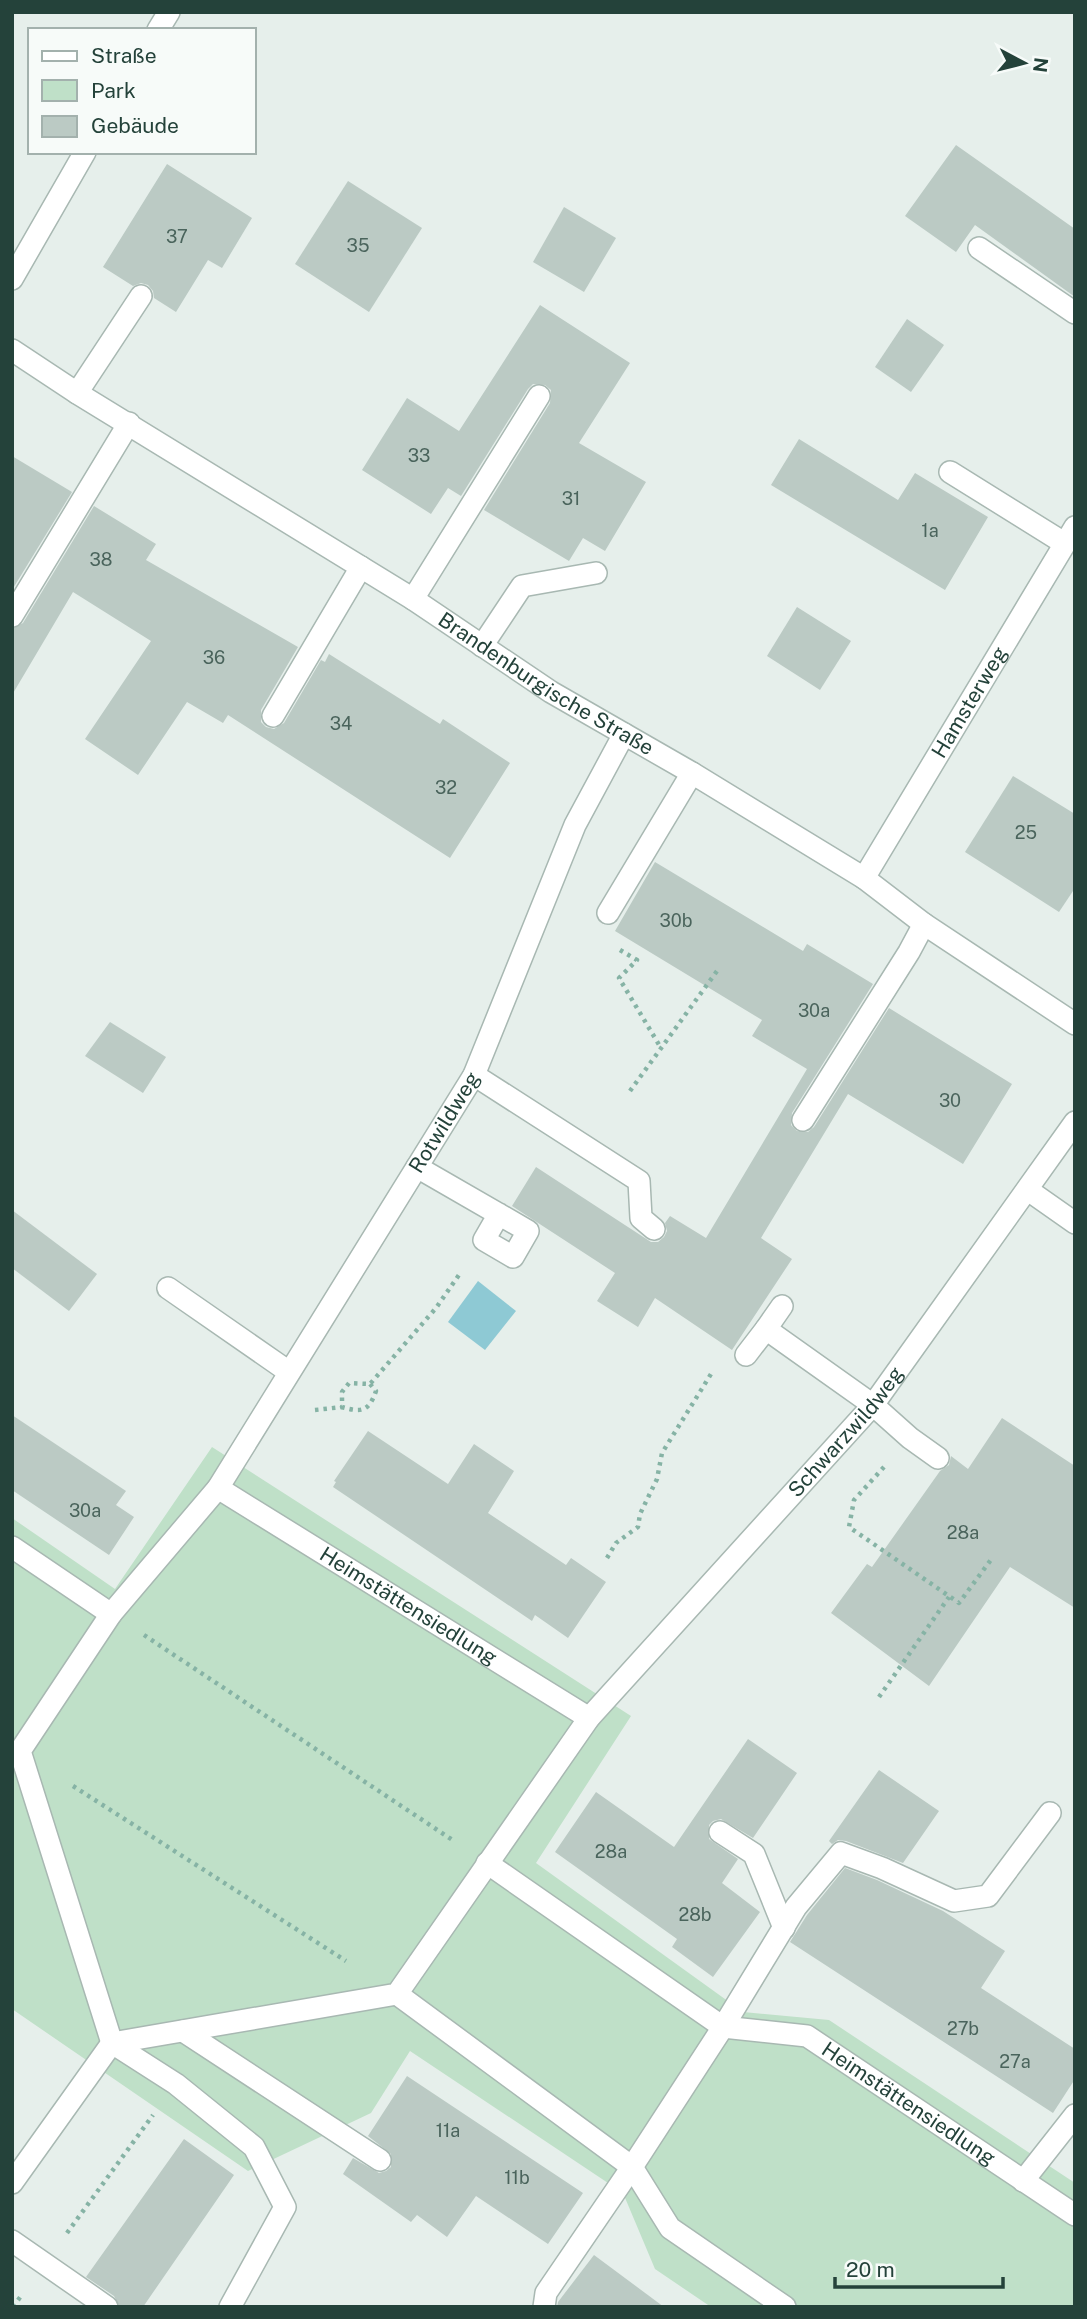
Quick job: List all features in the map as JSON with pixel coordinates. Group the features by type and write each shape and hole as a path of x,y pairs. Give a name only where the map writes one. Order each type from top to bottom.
{"street":[{"path":"159,28 169,12"},
{"path":"12,279 84,154"},
{"path":"979,248 1075,313"},
{"path":"77,393 141,296"},
{"name":"Brandenburgische Straße","path":"12,350 77,393 412,599 551,692 864,878 924,924 1075,1024"},
{"path":"412,599 539,396"},
{"path":"12,616 129,423"},
{"path":"950,472 1069,535"},
{"name":"Hamsterweg","path":"864,878 1069,535"},
{"path":"273,716 361,567"},
{"path":"482,646 522,586 596,573"},
{"name":"Rotwildweg","path":"218,1488 474,1075 575,825 624,734"},
{"path":"608,913 692,774"},
{"path":"803,1120 924,924"},
{"path":"474,1075 639,1181 641,1218 654,1229"},
{"name":"Schwarzwildweg","path":"589,1718 873,1405 1075,1122"},
{"path":"417,1167 499,1214 528,1231 513,1257 484,1240 499,1214"},
{"path":"1028,1190 1075,1223"},
{"path":"168,1289 289,1371"},
{"path":"746,1356 782,1306"},
{"path":"766,1329 873,1405 910,1438 938,1458"},
{"path":"218,1488 111,1614 16,1749 112,2043 176,2084 254,2147 285,2207 230,2307"},
{"name":"Heimstättensiedlung","path":"218,1488 589,1718"},
{"path":"12,1547 111,1614"},
{"path":"12,2183 112,2043 397,1994 589,1718"},
{"path":"544,2307 546,2293 723,2026 796,1907 841,1853 882,1868 954,1901 988,1896 1049,1813"},
{"path":"720,1832 754,1854 784,1928"},
{"name":"Heimstättensiedlung","path":"487,1863 723,2026 807,2036 1075,2215"},
{"path":"397,1994 632,2166 670,2228 785,2307"},
{"path":"183,2031 380,2160"},
{"path":"1023,2181 1075,2115"},
{"path":"12,2241 107,2307"}],"path":[{"path":"608,913 594,936 637,960 619,978 661,1048"},
{"path":"630,1091 717,971"},
{"path":"370,1384 436,1308 484,1240"},
{"path":"607,1558 616,1543 638,1527 640,1514 657,1479 662,1453 720,1360 746,1356"},
{"path":"302,1411 342,1407 364,1409 371,1404 376,1391 370,1384 349,1383 341,1392 342,1407"},
{"path":"910,1438 854,1500 849,1527 958,1603 993,1557"},
{"path":"879,1697 949,1597"},
{"path":"111,1614 487,1863"},
{"path":"16,1749 397,1994"},
{"path":"13,2307 176,2084"}],"green space":[{"path":"212,1447 631,1716 536,1863 743,2012 829,2020 1075,2183 1075,2307 711,2307 655,2269 623,2193 410,2051 371,2113 248,2171 12,2009 12,1518 115,1589"}],"water":[{"path":"478,1281 516,1311 485,1350 448,1322"}],"building":[{"path":"956,145 1075,229 1075,297 975,225 956,252 905,216"},
{"path":"167,164 252,218 222,268 208,260 176,312 154,298 148,285 141,283 133,286 103,267"},
{"path":"348,181 422,228 369,312 295,264"},
{"path":"564,207 616,238 584,292 533,262"},
{"path":"540,305 630,363 579,443 646,482 605,551 583,538 569,561 484,510 550,403 551,390 545,385 533,384 528,389 461,496 448,488 431,514 362,470 407,398 459,431"},
{"path":"907,319 944,345 911,392 875,367"},
{"path":"799,439 898,500 915,473 988,517 945,590 771,485"},
{"path":"12,456 72,492 12,590"},
{"path":"94,506 156,544 146,560 298,647 261,710 261,722 266,727 274,729 284,723 321,660 325,662 329,654 440,724 443,719 510,763 450,858 228,715 223,723 187,702 138,775 85,739 151,641 73,592 12,695 12,629 23,623"},
{"path":"797,607 851,641 820,690 767,656"},
{"path":"1013,776 1075,814 1075,888 1059,912 965,852"},
{"path":"655,862 803,951 807,944 873,984 792,1113 791,1125 797,1131 808,1132 814,1127 889,1008 1012,1084 963,1164 848,1094 761,1238 792,1259 732,1350 655,1298 638,1327 597,1301 615,1273 512,1206 536,1167 651,1242 658,1242 664,1237 667,1231 665,1223 670,1216 706,1238 807,1069 752,1036 762,1020 615,931"},
{"path":"110,1022 166,1057 143,1093 85,1056"},
{"path":"12,1210 97,1274 69,1311 12,1268"},
{"path":"12,1415 126,1491 116,1505 134,1517 109,1555 12,1490"},
{"path":"1002,1418 1075,1466 1075,1608 1010,1567 929,1686 831,1613 867,1564 872,1567 940,1471 949,1465 951,1456 968,1469"},
{"path":"368,1431 448,1484 474,1444 514,1471 488,1513 566,1565 571,1558 606,1582 568,1638 535,1615 532,1621 333,1487 336,1482 334,1481"},
{"path":"748,1739 797,1773 753,1838 721,1819 709,1825 709,1839 738,1859 722,1883 760,1912 713,1977 672,1947 677,1939 555,1852 596,1792 674,1847"},
{"path":"879,1770 939,1811 903,1863 846,1841 838,1840 832,1844 829,1841"},
{"path":"845,1868 943,1911 1005,1951 981,1988 1075,2049 1075,2079 1053,2113 790,1942 807,1915"},
{"path":"407,2076 583,2193 548,2244 476,2196 447,2237 417,2215 411,2222 343,2174 353,2158 379,2173 391,2167 391,2154 368,2136"},
{"path":"184,2139 234,2175 143,2307 120,2307 114,2296 86,2277"},
{"path":"594,2255 664,2307 557,2307"}]}
